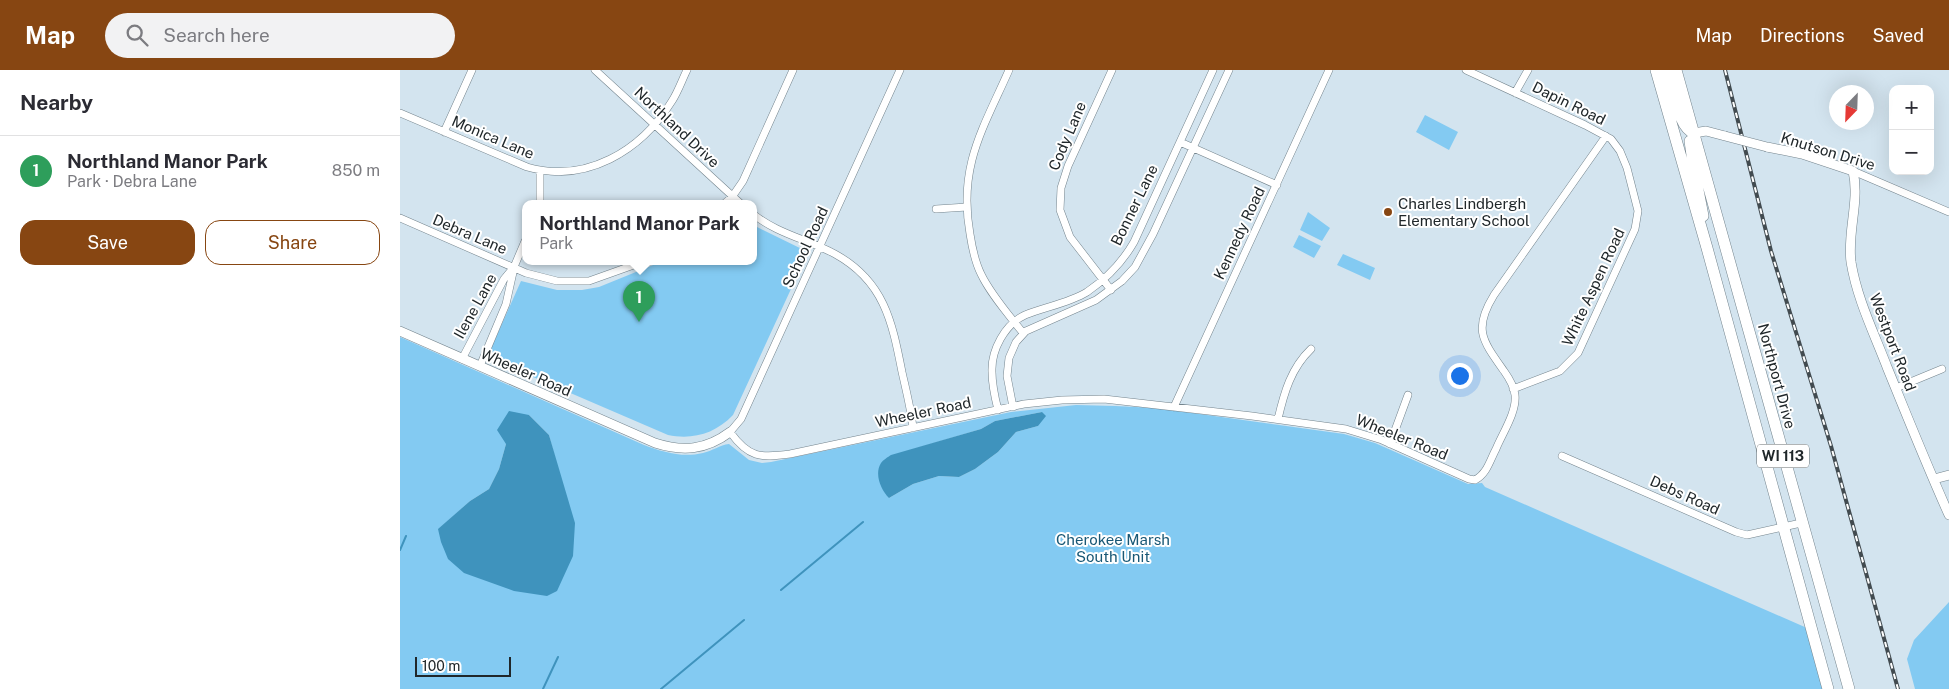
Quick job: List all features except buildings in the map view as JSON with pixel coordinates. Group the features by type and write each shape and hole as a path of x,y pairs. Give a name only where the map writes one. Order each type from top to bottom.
{"main road":[{"name":"WI 113","path":"1656,70 1828,689"},
{"path":"1666,70 1682,123 1687,130 1694,133 1690,138 1692,158 1701,200 1707,248"},
{"name":"Northport Drive","path":"1676,70 1849,689"}],"street":[{"path":"444,132 472,70"},
{"name":"Northland Drive","path":"595,70 736,200"},
{"name":"Monica Lane","path":"400,113 527,167 564,172 590,168 623,153 654,124 672,100 687,70"},
{"path":"728,200 749,170 793,70"},
{"name":"School Road","path":"730,432 741,419 900,70"},
{"path":"1009,70 974,149 966,194 966,207 971,239 981,273 991,290 1024,333 1012,350 1007,370 1013,407"},
{"name":"Cody Lane","path":"1111,290 1070,237 1060,210 1063,178 1112,70"},
{"name":"Bonner Lane","path":"998,410 992,370 994,358 1004,334 1015,322 1024,316 1085,293 1116,268 1134,242 1213,70"},
{"name":"Bonner Lane","path":"1024,333 1078,309 1111,290 1122,281 1142,256 1229,70"},
{"name":"Kennedy Road","path":"1174,407 1329,70"},
{"name":"Dapin Road","path":"1466,70 1606,136"},
{"path":"1515,93 1528,70"},
{"name":"Knutson Drive","path":"1694,133 1706,131 1802,154 1853,171 1949,212"},
{"path":"1513,389 1510,380 1482,335 1483,314 1494,295 1606,136"},
{"name":"White Aspen Road","path":"1513,389 1560,371 1575,357 1589,332 1635,229 1638,211 1627,168 1618,146 1606,136"},
{"path":"1180,142 1277,184"},
{"path":"540,170 540,200"},
{"name":"Westport Road","path":"1853,171 1855,181 1851,262 1863,306 1949,515"},
{"path":"936,209 966,207"},
{"path":"757,216 837,256 871,282 885,304 895,335 913,428"},
{"name":"Debra Lane","path":"400,218 543,279 566,282 597,279 634,265"},
{"name":"Ilene Lane","path":"480,366 506,304 514,267 522,248"},
{"name":"Ilene Lane","path":"462,359 504,280 514,267"},
{"name":"Wheeler Road","path":"400,331 669,448 697,448 710,444 730,432 748,452 764,457 790,454 1038,402 1086,399 1278,419 1346,429 1390,444 1469,479 1478,479 1485,472 1510,416 1515,397 1513,389"},
{"path":"1278,419 1282,398 1295,369 1300,359 1311,349"},
{"path":"1896,388 1942,368"},
{"path":"1390,444 1408,395"},
{"name":"Debs Road","path":"1562,456 1736,532 1747,535 1802,523"},
{"path":"1934,479 1949,475"}],"green space":[{"path":"1425,115 1458,132 1449,150 1416,132"},
{"path":"1308,212 1330,228 1322,241 1300,230"},
{"path":"757,227 808,252 733,415 719,427 694,436 668,435 510,367 488,355 521,281 557,290 582,290 599,287 653,265 757,265"},
{"path":"1299,235 1321,246 1314,258 1293,247"},
{"path":"1343,254 1375,268 1370,280 1337,265"},
{"name":"Cherokee Marsh South Unit","path":"400,337 651,448 673,454 703,453 729,444 749,460 762,463 771,462 1011,412 1076,405 1156,408 1344,434 1375,443 1468,484 1482,483 1485,487 1807,628 1824,689 400,689","holes":["1042,412 1038,426 1016,432 998,452 975,469 959,477 939,476 913,484 889,498 914,449 981,429 995,421","529,415 549,435 560,476 439,529 470,501 489,489 499,469 506,444"]},
{"path":"1949,602 1949,689 1915,689 1907,659 1914,640"}],"shaded area":[{"path":"509,411 529,415 549,435 575,523 573,556 557,591 547,596 514,591 464,573 448,559 438,529 470,501 489,489 499,469 506,444 497,430"},
{"path":"1042,412 1046,416 1038,426 1016,432 998,452 975,469 959,477 939,476 913,484 889,498 883,491 878,477 879,467 891,455 981,429 995,421"}],"waterway":[{"path":"781,590 863,522"},
{"path":"400,550 406,536"},
{"path":"661,689 744,620"},
{"path":"543,689 558,657"}],"railway":[{"path":"1725,70 1771,251 1831,446 1898,689"}],"place":[{"name":"Charles Lindbergh Elementary School","path":"1388,212"},
{"name":"Northland Manor Park","path":"639,322"}]}
